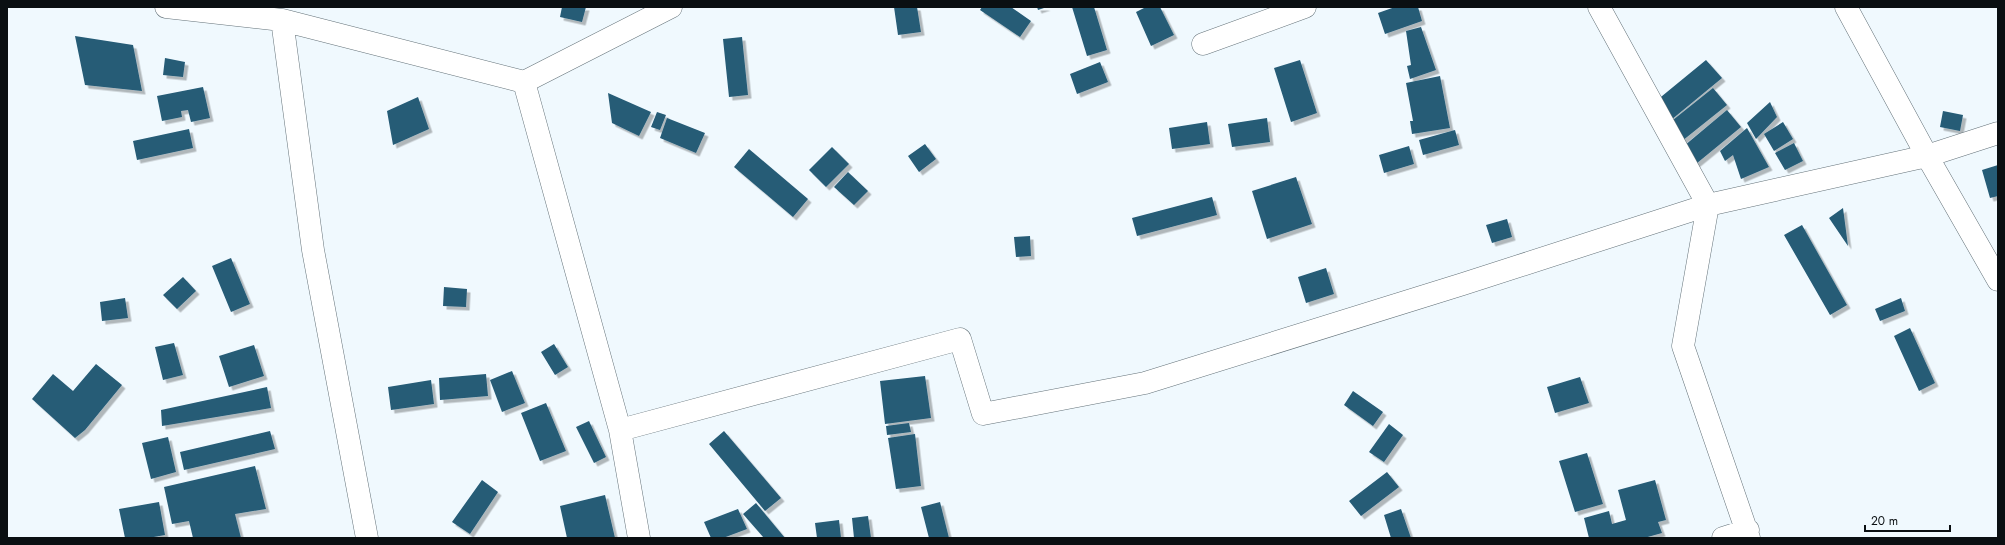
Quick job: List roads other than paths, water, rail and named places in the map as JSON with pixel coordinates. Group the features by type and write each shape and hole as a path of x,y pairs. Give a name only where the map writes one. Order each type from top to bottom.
{"street":[{"path":"166,7 282,20 524,82 671,7"},
{"path":"1203,44 1304,7"},
{"path":"1599,7 1708,205 1683,346 1749,534 1723,538"},
{"path":"1846,7 1927,156 1998,280"},
{"path":"282,20 313,250 367,538"},
{"path":"524,82 620,430 639,538"},
{"path":"620,430 960,339 983,414 1144,383 1456,286 1708,205 1927,156 1998,133"}]}
